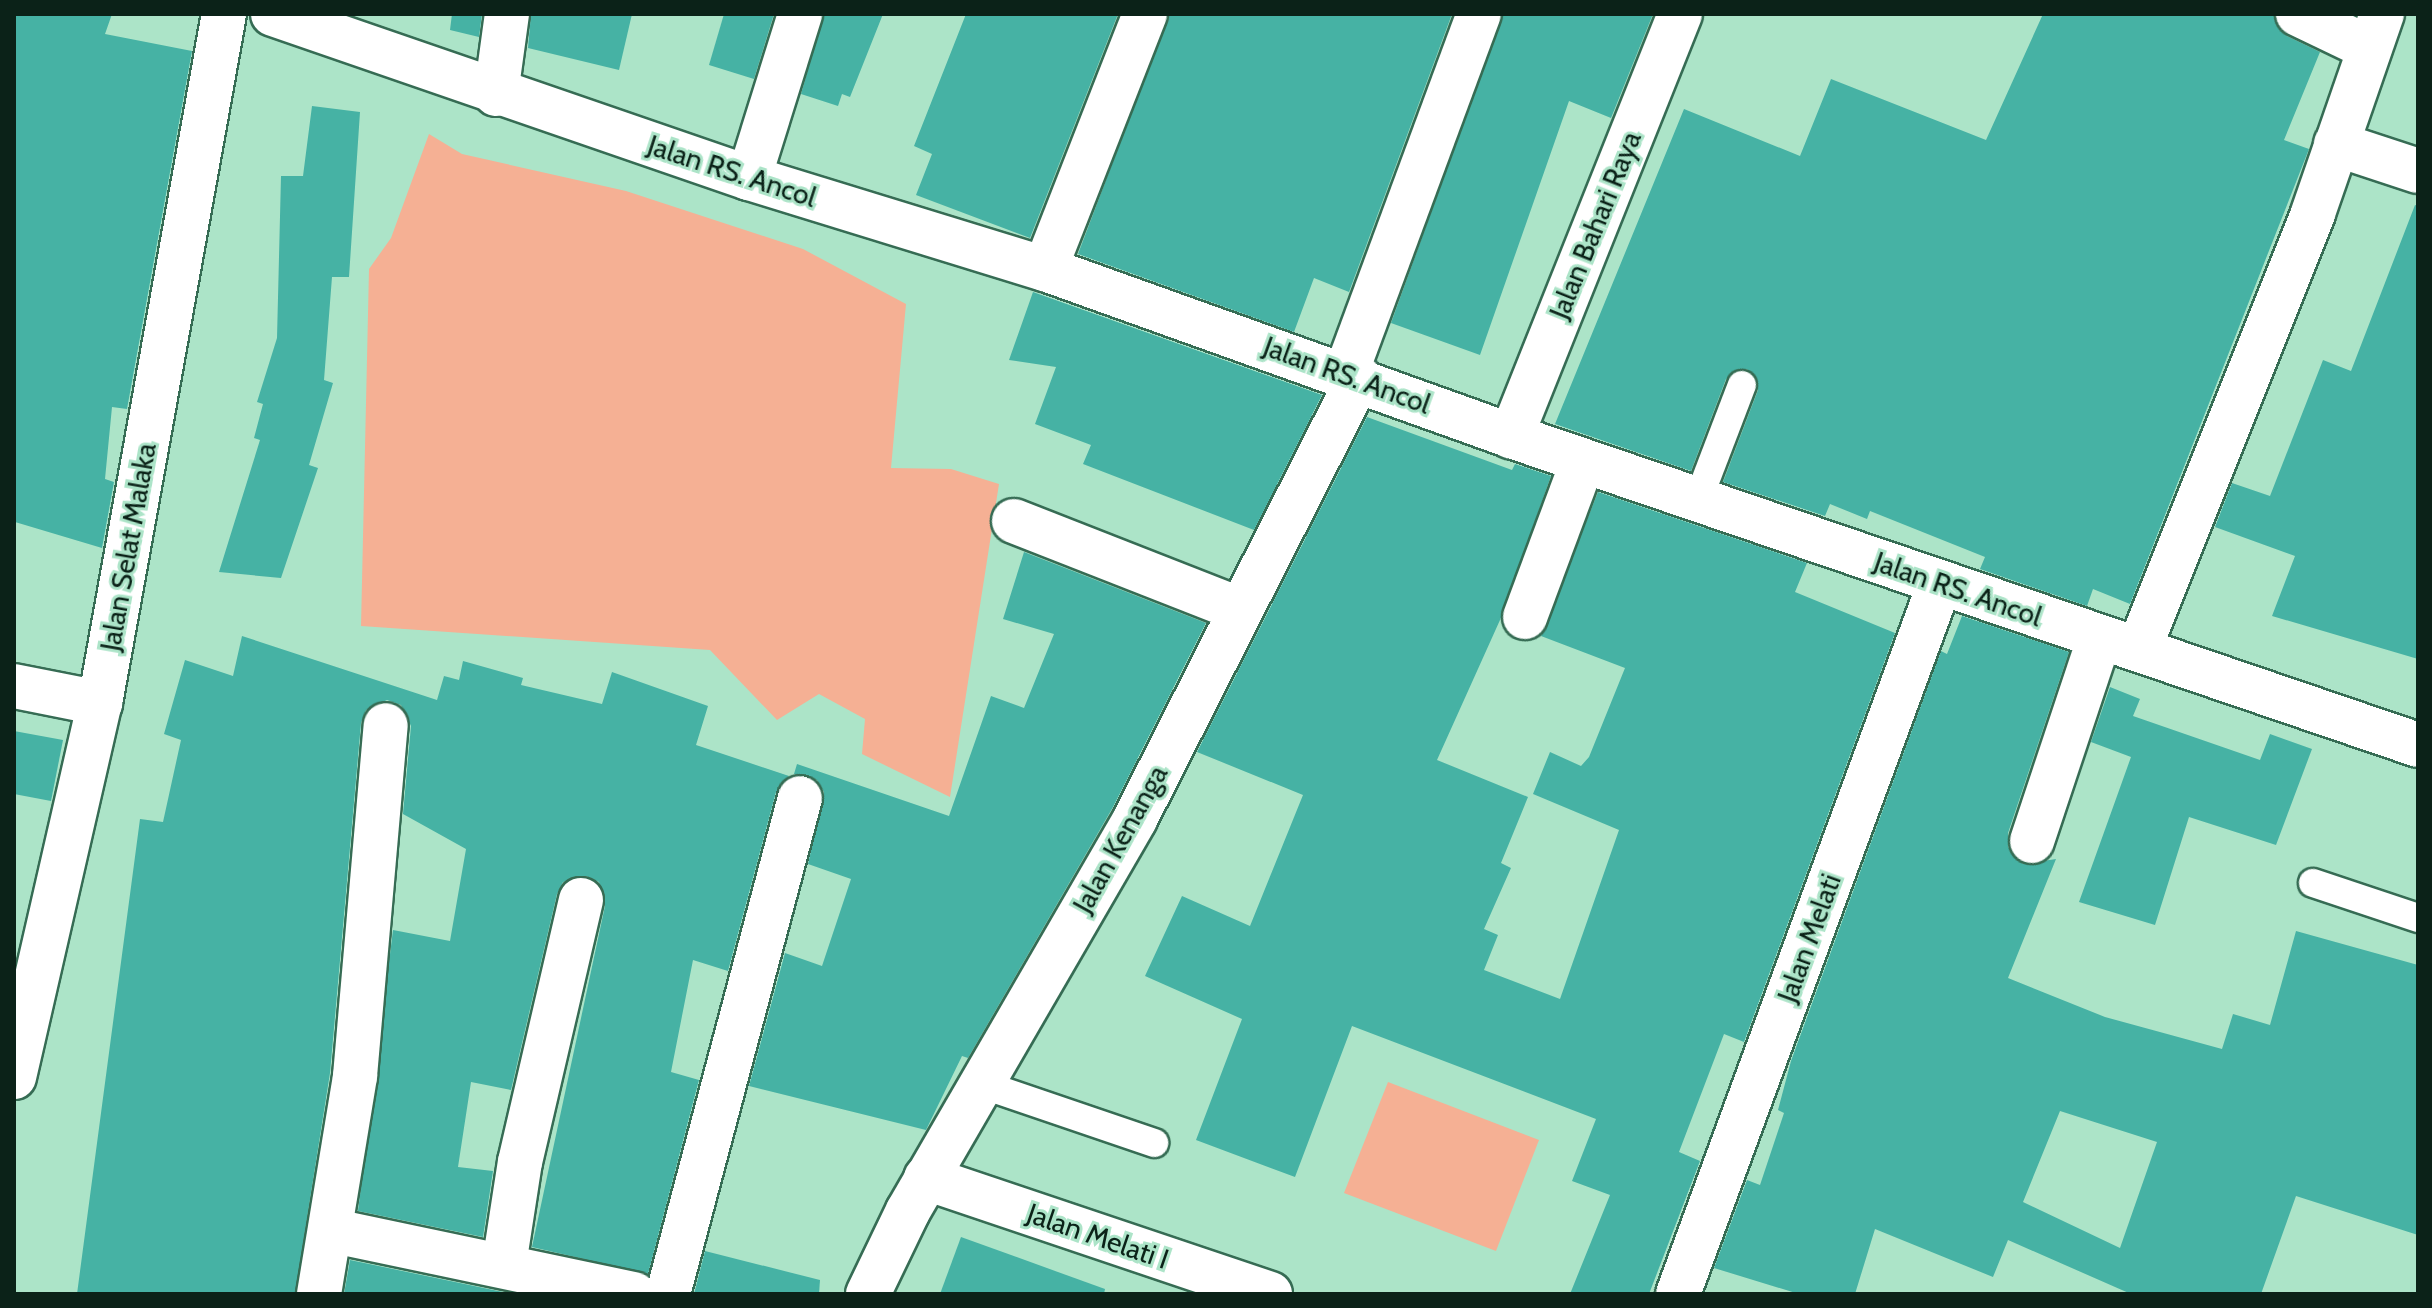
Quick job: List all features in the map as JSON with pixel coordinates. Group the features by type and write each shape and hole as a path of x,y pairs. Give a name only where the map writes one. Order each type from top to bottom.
{"street":[{"name":"Jalan Selat Malaka","path":"14,1077 100,703 224,14"},
{"name":"Jalan RS. Ancol","path":"273,14 496,94 749,178 1045,269 1352,375 1583,461 2418,745"},
{"path":"496,94 507,14"},
{"path":"749,178 800,14"},
{"path":"1045,269 1145,14"},
{"name":"Jalan Kenanga","path":"868,1294 926,1178 1135,819 1352,375 1479,14"},
{"name":"Jalan Bahari Raya","path":"1511,436 1680,14"},
{"path":"2032,841 2336,144 2375,31 2298,14"},
{"path":"2336,144 2418,171"},
{"path":"1525,617 1583,461"},
{"path":"1014,521 1238,609"},
{"name":"Jalan Melati","path":"1678,1294 1940,583"},
{"path":"14,686 100,703"},
{"path":"319,1294 334,1231 386,725"},
{"path":"668,1294 800,798"},
{"path":"504,1265 520,1162 581,900"},
{"name":"Jalan Melati I","path":"926,1178 1194,1282 1270,1294"},
{"path":"334,1231 634,1294"}],"lane":[{"path":"1698,500 1742,385"},
{"path":"2313,883 2418,918"},
{"path":"981,1084 1154,1143"}],"shaded area":[{"path":"429,134 462,154 626,191 803,249 906,304 891,468 951,469 999,484 950,797 862,754 865,719 819,694 777,720 710,650 361,626 369,269 391,238"},
{"path":"1388,1082 1539,1140 1496,1251 1344,1193"}],"building":[{"path":"14,14 112,14 105,34 192,51 127,409 112,407 105,479 114,482 102,548 15,522"},
{"path":"452,14 482,14 479,37 450,30"},
{"path":"531,14 632,14 619,70 528,48"},
{"path":"724,14 774,14 754,79 709,65"},
{"path":"824,14 883,14 850,97 842,94 838,106 801,94"},
{"path":"966,14 1118,14 1030,238 916,195 932,154 914,146"},
{"path":"1169,14 1452,14 1349,292 1314,278 1294,332 1078,254"},
{"path":"1503,14 1653,14 1611,118 1569,101 1480,355 1391,323"},
{"path":"2043,14 2273,14 2287,36 2320,52 2284,140 2309,149 2130,604 2093,589 2087,606 1980,569 1985,557 1870,511 1867,519 1830,504 1825,516 1723,482 1758,390 1747,369 1726,379 1691,471 1555,424 1684,109 1800,156 1831,79 1986,140"},
{"path":"312,106 360,112 349,277 332,277 324,380 333,383 309,465 318,468 281,578 219,572 260,440 254,438 263,404 257,402 277,338 281,176 303,176"},
{"path":"2415,205 2418,206 2418,659 2272,616 2295,556 2215,527 2232,483 2270,496 2323,360 2351,371"},
{"path":"1033,292 1322,395 1254,530 1083,464 1091,445 1035,424 1056,367 1009,360"},
{"path":"1367,417 1512,470 1515,464 1551,476 1500,620 1437,760 1528,797 1501,863 1511,868 1484,929 1498,935 1484,970 1560,999 1619,830 1533,794 1550,752 1581,766 1589,757 1625,668 1541,636 1598,492 1807,563 1795,592 1895,633 1744,1042 1724,1034 1679,1152 1700,1161 1649,1294 1570,1294 1610,1195 1572,1181 1596,1119 1352,1026 1295,1177 1196,1140 1242,1019 1145,976 1182,896 1250,926 1303,795 1197,752"},
{"path":"1024,552 1206,623 1113,807 968,1058 962,1056 926,1130 749,1086 785,953 822,966 851,879 808,864 824,792 817,780 794,774 797,764 949,816 991,696 1024,708 1054,634 1003,619"},
{"path":"1962,616 2069,652 2008,833 2008,847 2023,864 2056,859 2008,978 2105,1017 2222,1049 2233,1014 2270,1025 2296,931 2418,965 2418,1235 2296,1196 2261,1294 2131,1294 2008,1240 1993,1277 1875,1229 1855,1294 1799,1294 1714,1268 1747,1180 1760,1185 1784,1113 1778,1110 1791,1061 1941,651 1947,654","holes":["2060,1111 2157,1142 2120,1248 2023,1202"]},
{"path":"242,636 437,700 444,676 459,680 463,661 523,678 521,685 602,704 612,672 708,706 696,745 789,776 776,792 728,971 693,960 671,1072 699,1080 648,1274 532,1247 605,906 599,882 586,876 563,882 557,894 511,1090 471,1082 458,1167 493,1171 483,1237 358,1211 393,930 450,941 466,849 403,814 411,726 401,705 387,700 366,710 361,723 330,1073 295,1294 77,1294 140,819 163,822 181,740 164,734 185,660 233,676"},
{"path":"2110,687 2140,699 2133,716 2260,760 2270,734 2312,749 2276,845 2189,817 2155,925 2079,902 2131,757 2091,742"},
{"path":"14,731 63,740 51,801 14,794"},
{"path":"961,1237 1105,1289 1104,1294 940,1294"},
{"path":"705,1251 820,1280 819,1294 694,1294"},
{"path":"350,1260 512,1294 344,1294"}]}
